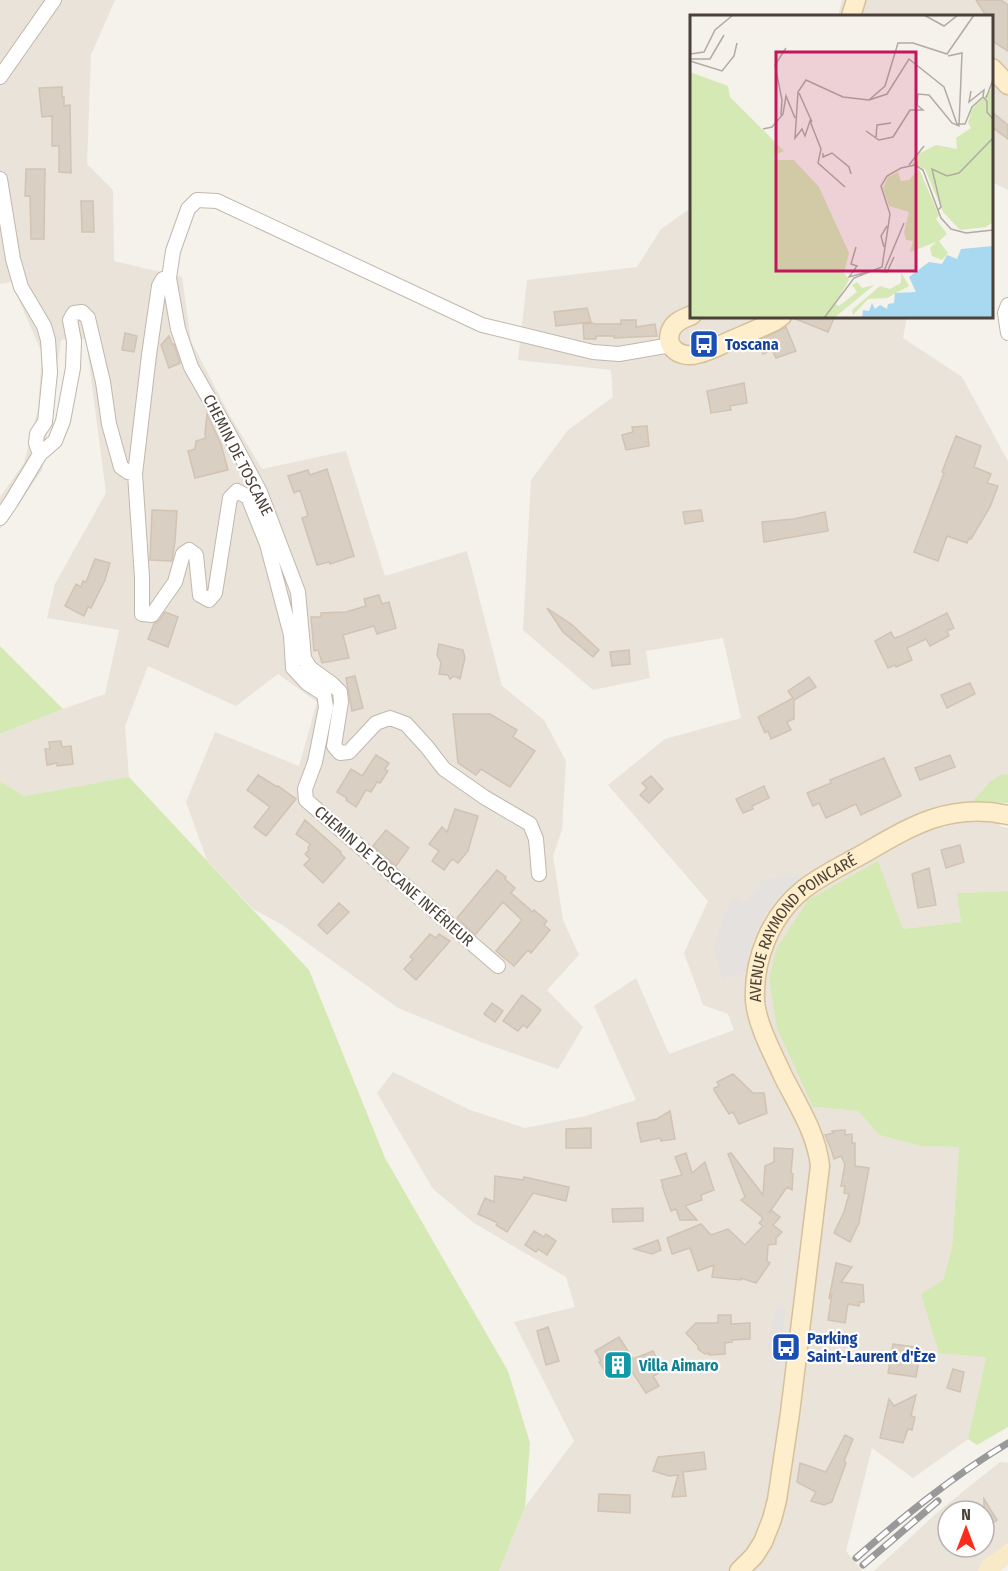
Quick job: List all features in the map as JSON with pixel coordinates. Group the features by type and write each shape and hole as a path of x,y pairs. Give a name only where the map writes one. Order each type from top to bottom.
{"main road":[{"path":"851,15 856,0"},
{"path":"993,69 1008,86"},
{"path":"690,316 673,327 670,336 671,345 683,356 696,355 780,318"},
{"name":"AVENUE RAYMOND POINCARÉ","path":"739,1571 754,1556 763,1542 777,1500 819,1174 819,1157 816,1146 758,1017 755,1002 756,985 762,952 769,933 782,911 803,890 905,830 943,815 968,812 1004,814"}],"street":[{"path":"0,77 54,0"},
{"path":"0,179 13,259 21,287 44,326 48,340 50,372 45,422 37,434 36,443 40,454"},
{"path":"0,518 40,454 55,441 63,421 73,368 74,341 70,320 74,313 82,312 88,318 103,382 109,424 121,467 135,474 159,286 163,279 169,278 173,251 188,208 197,200 217,201 483,325 593,352 620,354 671,345"},
{"name":"CHEMIN DE TOSCANE","path":"169,278 178,329 191,367 260,492 298,592 304,658 310,668 340,692 341,702 334,746 340,753 349,752 376,723 390,718 406,724 444,770 530,824 536,838 539,874"},
{"path":"1008,305 1005,313 1008,333"},
{"name":"CHEMIN DE TOSCANE INFÉRIEUR","path":"135,474 142,577 142,614 152,615 175,582 183,554 189,550 196,555 200,595 209,600 215,593 230,498 237,491 248,497 267,544 283,603 291,635 293,668 307,683 324,694 326,707 315,762 304,789 306,800 498,966"}],"shaded area":[{"path":"0,0 115,0 91,55 87,164 113,190 114,261 182,277 191,341 229,414 262,469 346,451 385,576 467,551 502,686 544,720 566,761 562,830 553,856 563,920 579,955 547,990 583,1027 558,1069 481,1042 398,1008 281,924 253,909 207,860 186,802 215,732 299,766 317,702 278,674 236,706 148,666 125,726 129,777 24,796 0,781 0,734 105,694 119,630 47,618 55,584 106,493 86,339 61,340 42,470 0,529 0,497 24,463 38,409 42,353 11,282 0,284"},
{"path":"842,0 1008,0 1008,190 993,182 993,15 838,15"},
{"path":"690,209 690,318 907,318 903,338 962,377 1008,461 1008,775 1003,774 974,801 999,802 1000,826 1008,828 1008,891 958,893 961,922 903,929 877,861 813,1107 858,1111 879,1135 920,1146 959,1147 952,1247 943,1280 986,1357 968,1439 913,1478 872,1448 846,1551 862,1571 499,1571 525,1507 574,1441 514,1322 575,1307 566,1277 474,1223 433,1189 377,1093 393,1072 470,1110 525,1128 585,1116 636,1100 594,1006 636,978 669,1054 734,1030 728,1014 703,1005 684,953 708,901 608,785 665,739 741,718 723,638 646,651 650,678 593,690 523,630 531,480 568,430 613,397 611,370 518,360 527,280 637,267 661,229"},
{"path":"786,876 802,878 776,898 765,914 752,941 746,971 723,980 715,955 716,941 727,909 736,896 743,903 762,886 759,881"},
{"path":"776,1305 786,1309 778,1359 768,1347"},
{"path":"1000,1462 1008,1463 1008,1543 996,1552 996,1499 954,1499"},
{"path":"936,1514 936,1559 986,1559 978,1571 874,1571"}],"green space":[{"path":"0,646 63,709 0,734"},
{"path":"1003,774 1008,775 1008,803 973,801 991,781"},
{"path":"129,777 309,970 385,1158 508,1371 530,1443 525,1507 499,1571 0,1571 0,781 24,796"},
{"path":"878,861 903,929 961,922 957,893 1008,891 1008,1427 977,1445 968,1439 986,1357 939,1353 921,1294 943,1280 952,1247 959,1147 920,1146 879,1135 858,1111 813,1107 777,1028 769,978 777,948 808,900"}],"sand":[{"path":"1008,1543 1008,1565 1000,1571 978,1571 986,1559 996,1559 996,1552"}],"building":[{"path":"976,0 1001,0 1008,5 1008,51 993,42 993,15 985,15"},
{"path":"62,87 64,106 70,105 71,173 59,172 59,146 52,146 52,116 42,117 39,88"},
{"path":"993,113 1008,125 1008,139 993,128"},
{"path":"26,169 45,169 44,239 31,239 30,196 25,196"},
{"path":"81,201 93,201 94,232 82,232"},
{"path":"587,308 591,322 556,326 554,312"},
{"path":"793,318 834,318 828,332"},
{"path":"621,320 636,320 636,327 655,324 657,336 614,338 614,336 596,336 596,339 584,339 583,324 621,324"},
{"path":"786,327 796,351 776,358 772,350 763,354 758,341"},
{"path":"125,333 137,336 134,352 122,350"},
{"path":"169,336 180,363 169,368 161,345"},
{"path":"744,383 747,403 730,406 731,410 711,413 707,391"},
{"path":"207,414 221,444 228,470 195,478 188,451 195,449 196,441 206,438"},
{"path":"647,426 649,446 626,450 622,435 633,432 632,427"},
{"path":"956,436 981,446 974,467 991,474 987,483 998,486 990,507 971,539 969,538 967,543 947,536 938,561 914,552"},
{"path":"327,469 354,556 330,564 329,562 317,565 302,518 308,516 300,490 294,493 288,476 308,470 310,475"},
{"path":"152,510 177,511 172,561 150,560"},
{"path":"701,510 703,521 685,524 683,512"},
{"path":"825,512 828,531 764,542 762,522 794,519"},
{"path":"95,559 110,563 105,580 91,608 88,607 84,616 65,606 76,584 81,587 83,581 86,582"},
{"path":"379,595 382,604 389,602 396,628 377,634 374,626 343,635 349,658 322,663 318,650 314,651 311,617 321,617 321,613 346,612 366,606 364,599"},
{"path":"547,608 571,624 599,650 593,657 563,632"},
{"path":"165,612 178,617 168,647 148,639 154,624"},
{"path":"947,613 954,628 947,631 949,636 930,646 926,639 907,648 912,660 888,668 875,641 891,632 894,638 901,636"},
{"path":"439,644 463,650 465,658 460,679 454,676 450,679 448,675 439,674 441,663 437,655"},
{"path":"629,650 630,664 612,666 610,652"},
{"path":"355,676 363,708 352,711 346,678"},
{"path":"809,677 816,687 794,700 794,719 787,722 791,730 771,739 768,731 765,733 758,717 793,698 788,691"},
{"path":"970,683 975,694 947,708 941,695"},
{"path":"453,714 490,714 517,730 513,737 535,751 510,787 481,769 476,775 458,763"},
{"path":"61,741 62,747 71,746 73,764 47,765 45,749 50,749 49,742"},
{"path":"376,755 389,763 385,769 388,771 371,792 366,790 356,807 337,792 351,769 362,776"},
{"path":"950,755 955,767 920,780 915,768"},
{"path":"884,758 901,796 861,815 856,804 826,818 819,803 813,806 807,793 831,783 830,780"},
{"path":"258,775 296,799 266,836 254,827 270,807 247,790"},
{"path":"651,776 663,789 649,803 640,795 647,788 642,783"},
{"path":"764,786 769,798 743,813 736,799"},
{"path":"455,809 478,816 468,851 458,863 452,859 444,870 432,861 439,851 429,844 442,827 447,832"},
{"path":"305,820 345,858 323,883 304,865 310,859 305,854 310,844 296,834"},
{"path":"386,830 409,848 396,866 373,846"},
{"path":"960,845 964,862 946,868 941,850"},
{"path":"929,868 936,905 918,908 912,874"},
{"path":"497,870 515,888 511,893 547,921 544,925 550,930 531,953 528,950 514,966 496,951 522,920 503,902 475,935 457,918"},
{"path":"339,903 349,912 327,934 318,925"},
{"path":"430,934 436,938 439,934 450,941 416,980 404,969 413,959 410,957"},
{"path":"522,995 541,1010 527,1028 523,1025 518,1031 503,1021"},
{"path":"492,1003 503,1011 495,1022 484,1014"},
{"path":"733,1074 753,1093 764,1093 767,1113 739,1124 733,1112 729,1114 714,1088 719,1086 717,1082"},
{"path":"670,1111 675,1139 661,1141 660,1138 641,1142 637,1123 657,1119"},
{"path":"591,1128 591,1148 566,1148 566,1129"},
{"path":"845,1130 845,1135 852,1134 852,1143 855,1143 855,1166 869,1168 859,1223 850,1242 834,1233 849,1194 844,1193 845,1186 841,1186 845,1164 841,1156 834,1159 825,1135 833,1133 832,1131"},
{"path":"774,1148 793,1149 792,1190 787,1187 771,1210 780,1217 773,1225 782,1232 776,1238 776,1244 768,1245 767,1261 770,1263 756,1283 741,1278 741,1280 712,1277 714,1265 698,1271 690,1248 672,1254 667,1238 701,1224 711,1235 728,1229 745,1245 763,1226 759,1223 762,1217 741,1200 745,1197 728,1154 731,1153 763,1195 765,1166 774,1162"},
{"path":"686,1153 692,1173 705,1162 714,1190 701,1195 702,1200 685,1206 697,1220 680,1220 676,1209 671,1211 661,1180 682,1175 675,1157"},
{"path":"495,1176 523,1180 524,1177 569,1187 566,1201 533,1193 507,1232 496,1225 498,1223 478,1214 485,1198 494,1202"},
{"path":"643,1208 643,1221 613,1222 612,1209"},
{"path":"534,1231 544,1237 546,1234 556,1241 547,1255 538,1249 536,1252 525,1245"},
{"path":"658,1240 661,1250 652,1254 634,1249"},
{"path":"836,1263 852,1267 841,1282 863,1285 864,1302 860,1302 859,1306 848,1304 845,1323 828,1320 832,1294 829,1299"},
{"path":"718,1315 731,1315 731,1324 750,1323 750,1339 732,1340 732,1342 725,1343 725,1354 705,1354 698,1349 686,1333 696,1323 718,1323"},
{"path":"548,1327 559,1361 546,1365 537,1331"},
{"name":"Villa Aimaro","path":"619,1337 633,1359 653,1351 663,1371 653,1376 659,1386 646,1393 631,1370 626,1373 623,1368 608,1376 595,1351"},
{"path":"893,1344 921,1348 916,1377 888,1373"},
{"path":"953,1369 964,1372 960,1392 947,1388"},
{"path":"916,1395 911,1416 915,1417 912,1430 908,1429 903,1443 880,1438 889,1399 894,1406"},
{"path":"845,1435 853,1439 832,1502 824,1505 811,1501 816,1492 797,1482 800,1463 826,1472"},
{"path":"704,1452 706,1469 683,1472 686,1496 672,1497 678,1475 669,1476 653,1471 658,1457"},
{"path":"599,1494 630,1495 630,1513 598,1511"}],"railway":[{"path":"856,1558 929,1497 1008,1443"},
{"path":"863,1565 936,1503"}],"place":[{"name":"Toscana","path":"704,344"},
{"name":"Parking Saint-Laurent d'Èze","path":"786,1347"},
{"name":"Villa Aimaro","path":"618,1365"}]}
